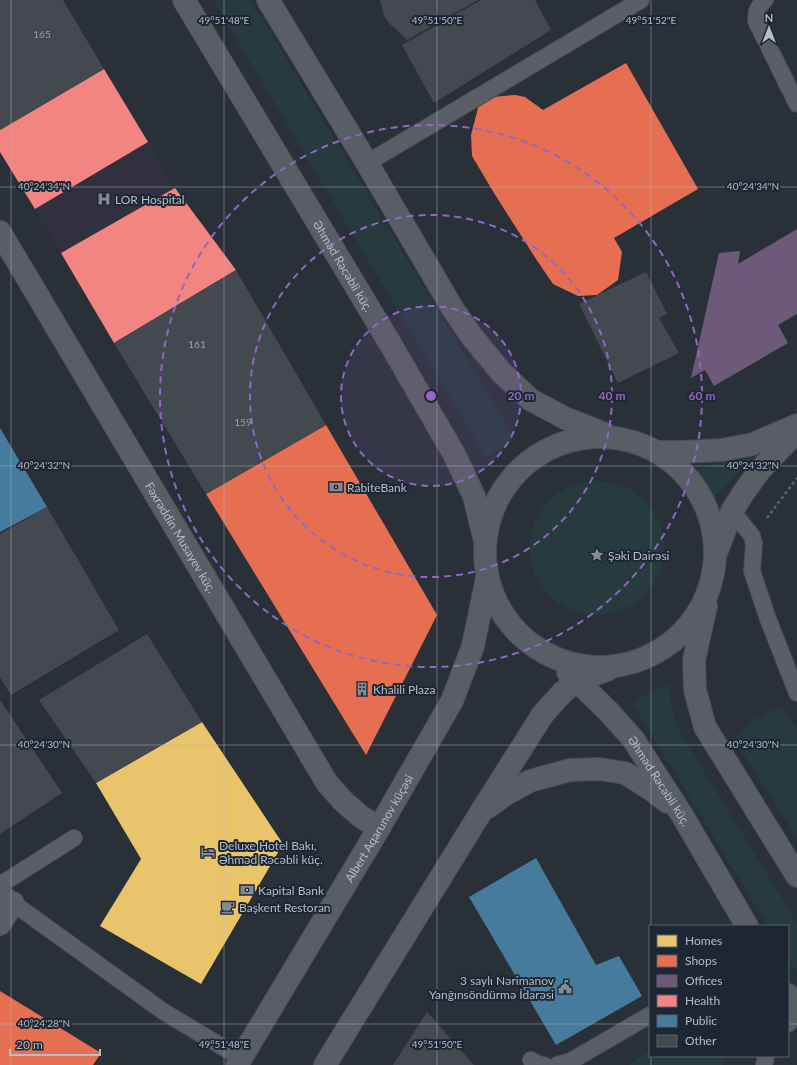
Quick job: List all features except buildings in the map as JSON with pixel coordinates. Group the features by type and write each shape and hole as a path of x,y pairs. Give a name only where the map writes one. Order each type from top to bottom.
{"main road":[{"name":"Əhməd Rəcəbli küç.","path":"184,0 387,338 454,454 474,496 485,540"},
{"path":"268,0 367,163 453,309 473,338 502,373 532,400 567,419 614,438"},
{"name":"Fəxrəddin Musayev küç.","path":"0,232 327,783 342,801 360,816 379,828"},
{"path":"658,452 722,450 753,444 797,425"},
{"path":"797,431 760,470 732,511 715,556 694,660 695,690 705,727 797,876"},
{"path":"623,664 598,667 573,664 549,655 521,636 500,609 487,578 485,540 492,510 506,483 528,462 554,446 583,438 614,438 629,440 658,452 682,471 700,496 712,524 715,556"},
{"name":"Albert Aqarunov küçəsi","path":"239,1062 379,828 452,701 473,646 487,578"},
{"path":"326,1065 481,812 543,714 563,692 578,681 652,654 677,637 697,614 710,586"},
{"name":"Əhməd Rəcəbli küç.","path":"549,655 608,711 632,740 682,815 746,925"},
{"path":"481,812 506,794 530,781 570,770 599,769 625,773 652,790 682,815"},
{"path":"789,996 797,1011"}],"street":[{"path":"0,924 4,892"}],"lane":[{"path":"367,163 641,0"},
{"path":"765,0 758,6 756,20 797,104"},
{"path":"732,511 752,536 754,544 752,571 768,619 797,693"},
{"path":"74,838 4,892 164,1012 239,1062"},
{"path":"789,1023 797,1011"},
{"path":"557,1065 571,1060 649,1016"}],"path":[{"path":"754,544 767,518 797,478"}],"shaded area":[{"name":"LOR Hospital","path":"148,142 175,188 61,253 35,209"}],"green space":[{"path":"213,0 251,0 515,439 486,458"},
{"path":"760,451 714,497 696,470"},
{"name":"Şəki Dairəsi","path":"590,481 604,481 623,486 645,500 659,522 663,535 663,561 659,574 645,596 623,610 604,615 590,615 571,610 549,596 535,574 530,555 530,541 535,522 549,500 571,486"},
{"path":"669,683 671,704 679,730 797,923 797,973 789,960 789,925 767,925 632,703"},
{"path":"782,706 797,729 797,838 734,739 752,721"},
{"path":"649,1052 649,1057 725,1057 722,1065 628,1065"}],"place":[{"name":"LOR Hospital","path":"104,199"},
{"name":"RabiteBank","path":"336,487"},
{"name":"Şəki Dairəsi","path":"597,555"},
{"name":"Khalili Plaza","path":"362,689"},
{"name":"Deluxe Hotel Bakı, Əhməd Rəcəbli küç.","path":"208,852"},
{"name":"Kapital Bank","path":"247,890"},
{"name":"Başkent Restoran","path":"228,907"},
{"name":"3 saylı Nərimanov Yanğınsöndürmə İdarəsi","path":"565,987"}]}
